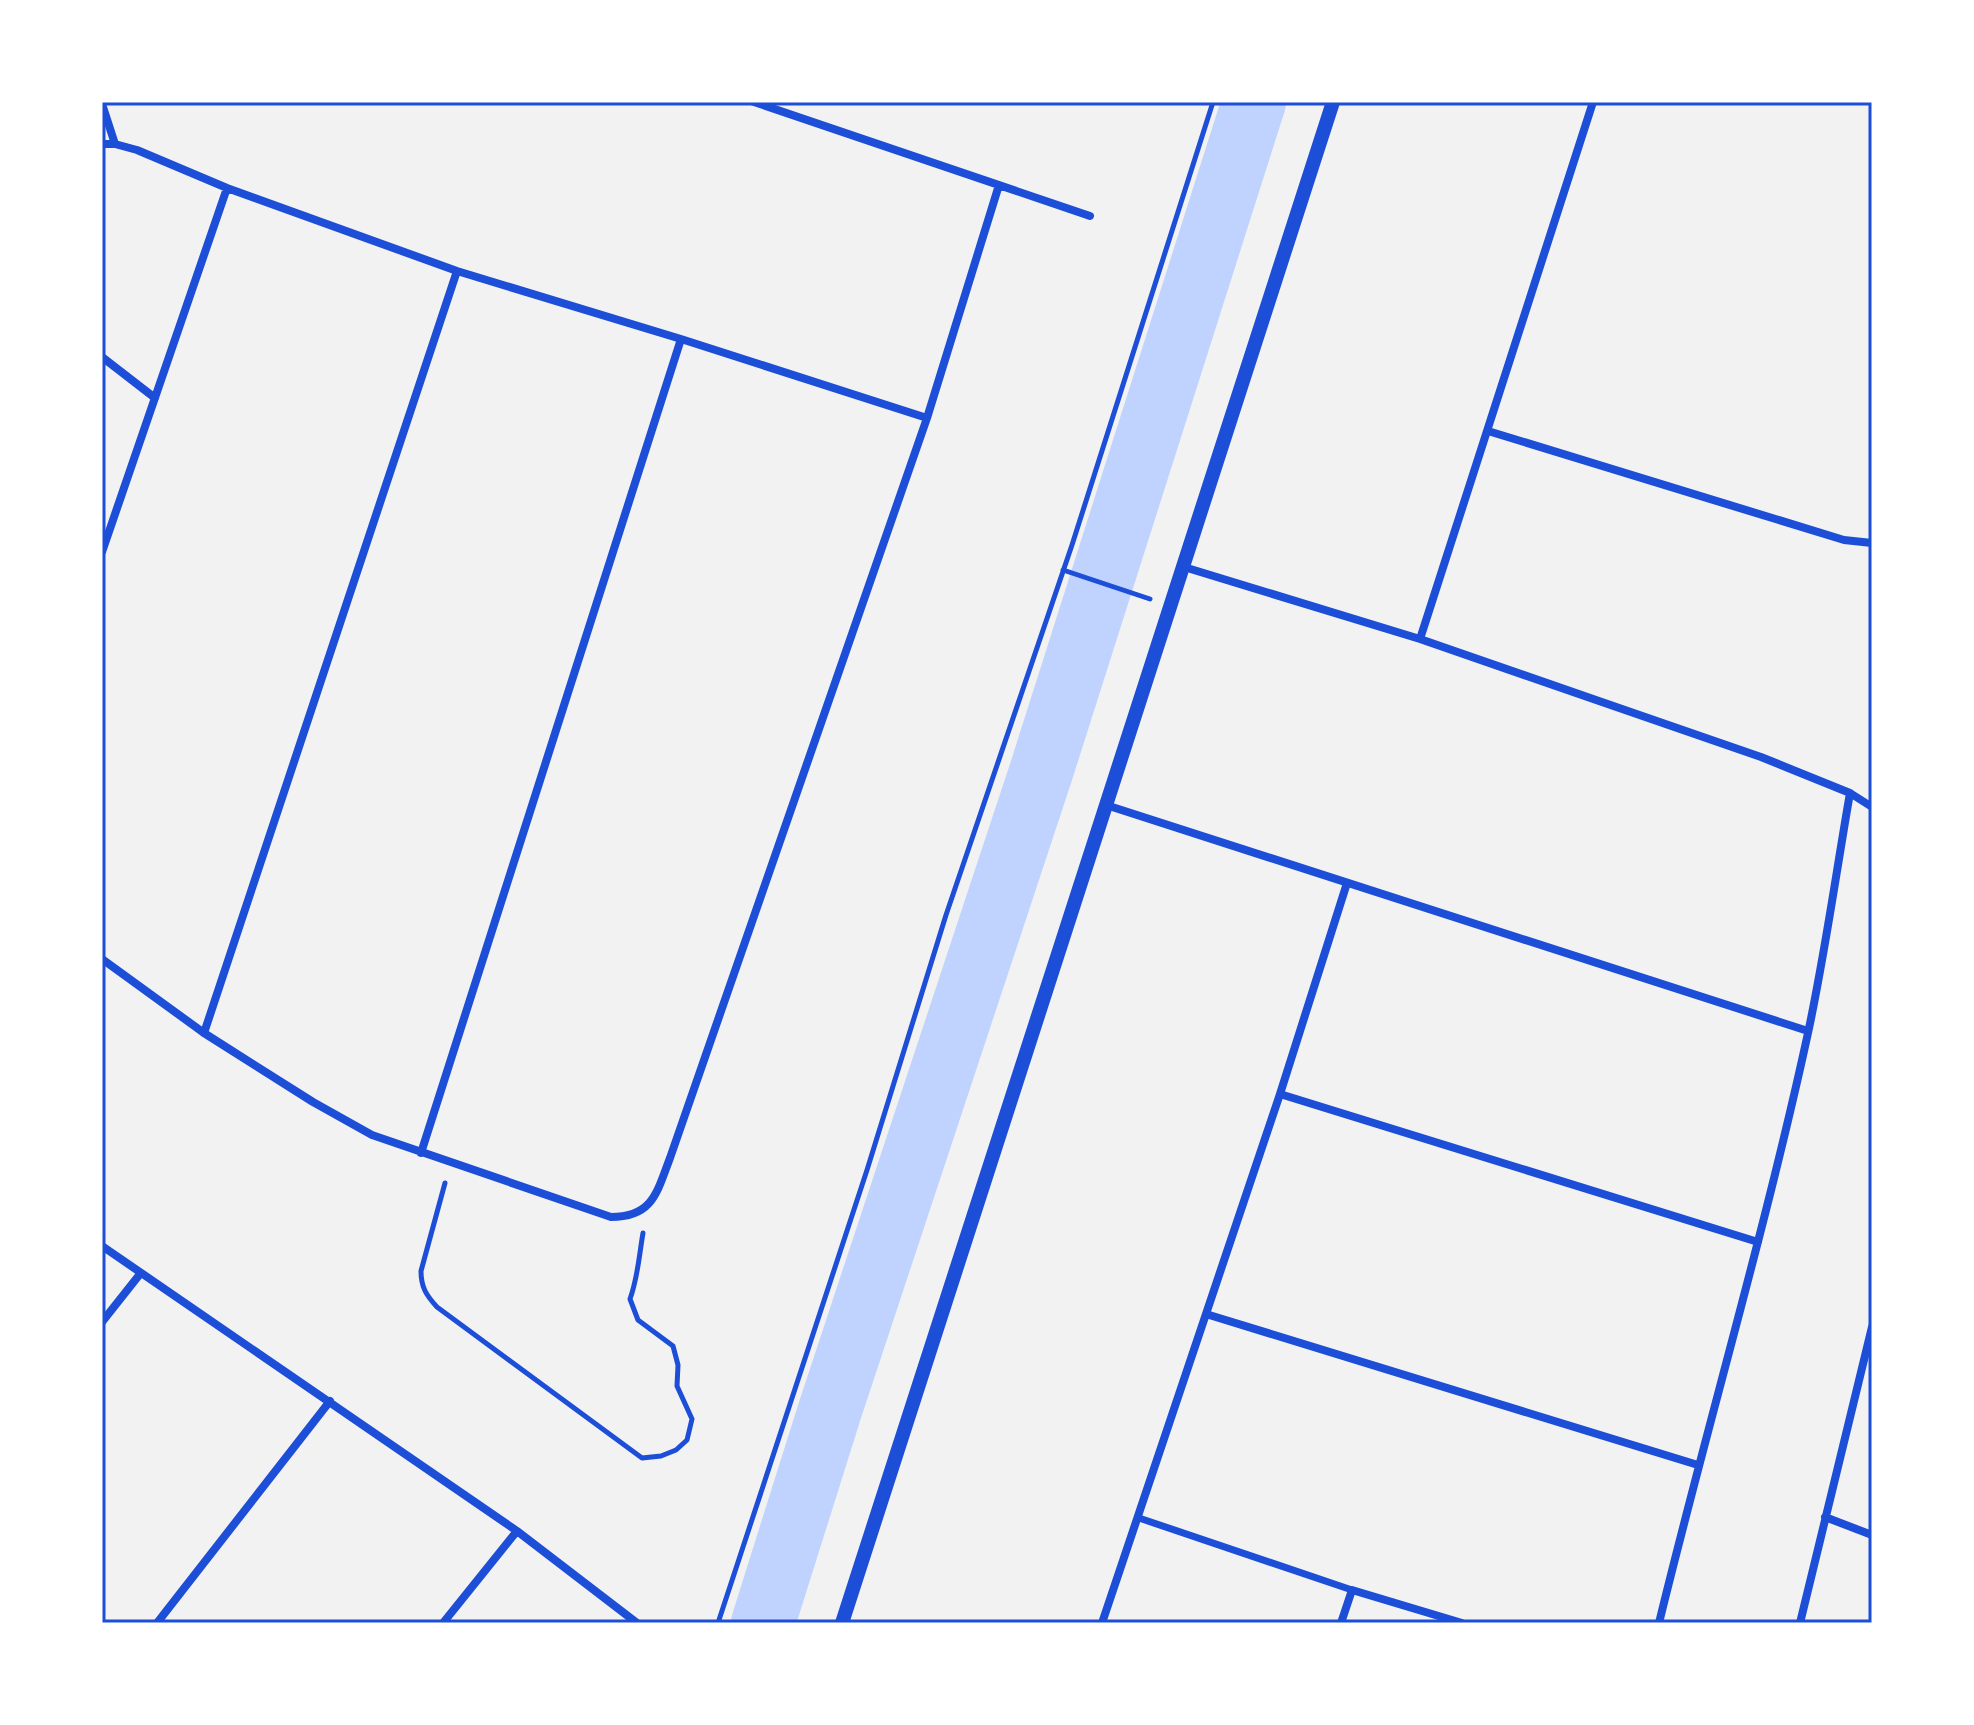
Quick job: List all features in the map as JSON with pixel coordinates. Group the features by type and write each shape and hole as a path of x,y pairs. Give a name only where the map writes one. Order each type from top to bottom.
{"street":[{"path":"754,102 1090,216"},
{"path":"842,1623 1333,102"},
{"path":"1420,639 1593,102"},
{"path":"102,104 115,144"},
{"path":"102,144 137,150 227,188 457,271 927,418"},
{"path":"102,959 204,1033 313,1102 372,1135 611,1217 628,1217 647,1208 659,1189 670,1158 927,418 999,185"},
{"path":"102,552 227,188"},
{"path":"204,1033 457,271"},
{"path":"421,1153 681,339"},
{"path":"102,357 155,398"},
{"path":"1488,431 1844,540 1872,543"},
{"path":"1184,567 1420,639 1761,757 1850,793 1872,807"},
{"path":"1659,1623 1758,1242 1808,1031 1850,793"},
{"path":"1106,805 1808,1031"},
{"path":"1102,1623 1280,1094 1347,883"},
{"path":"1280,1094 1758,1242"},
{"path":"102,1246 517,1531 637,1623"},
{"path":"102,1322 140,1274"},
{"path":"1206,1314 1698,1465"},
{"path":"1800,1623 1872,1327"},
{"path":"157,1623 330,1401"},
{"path":"1825,1517 1872,1535"},
{"path":"1139,1518 1352,1590 1462,1623"},
{"path":"443,1623 517,1531"},
{"path":"1341,1623 1352,1590"}],"path":[{"path":"718,1623 1213,102"},
{"path":"1063,570 1171,606"},
{"path":"450,1163 421,1271 421,1284 426,1295 437,1307 642,1458 661,1456 676,1450 687,1440 692,1419 677,1386 678,1365 673,1346 638,1320 630,1299 638,1276 647,1208"}],"waterway":[{"path":"763,1623 830,1410 1041,772 1254,102"}]}
